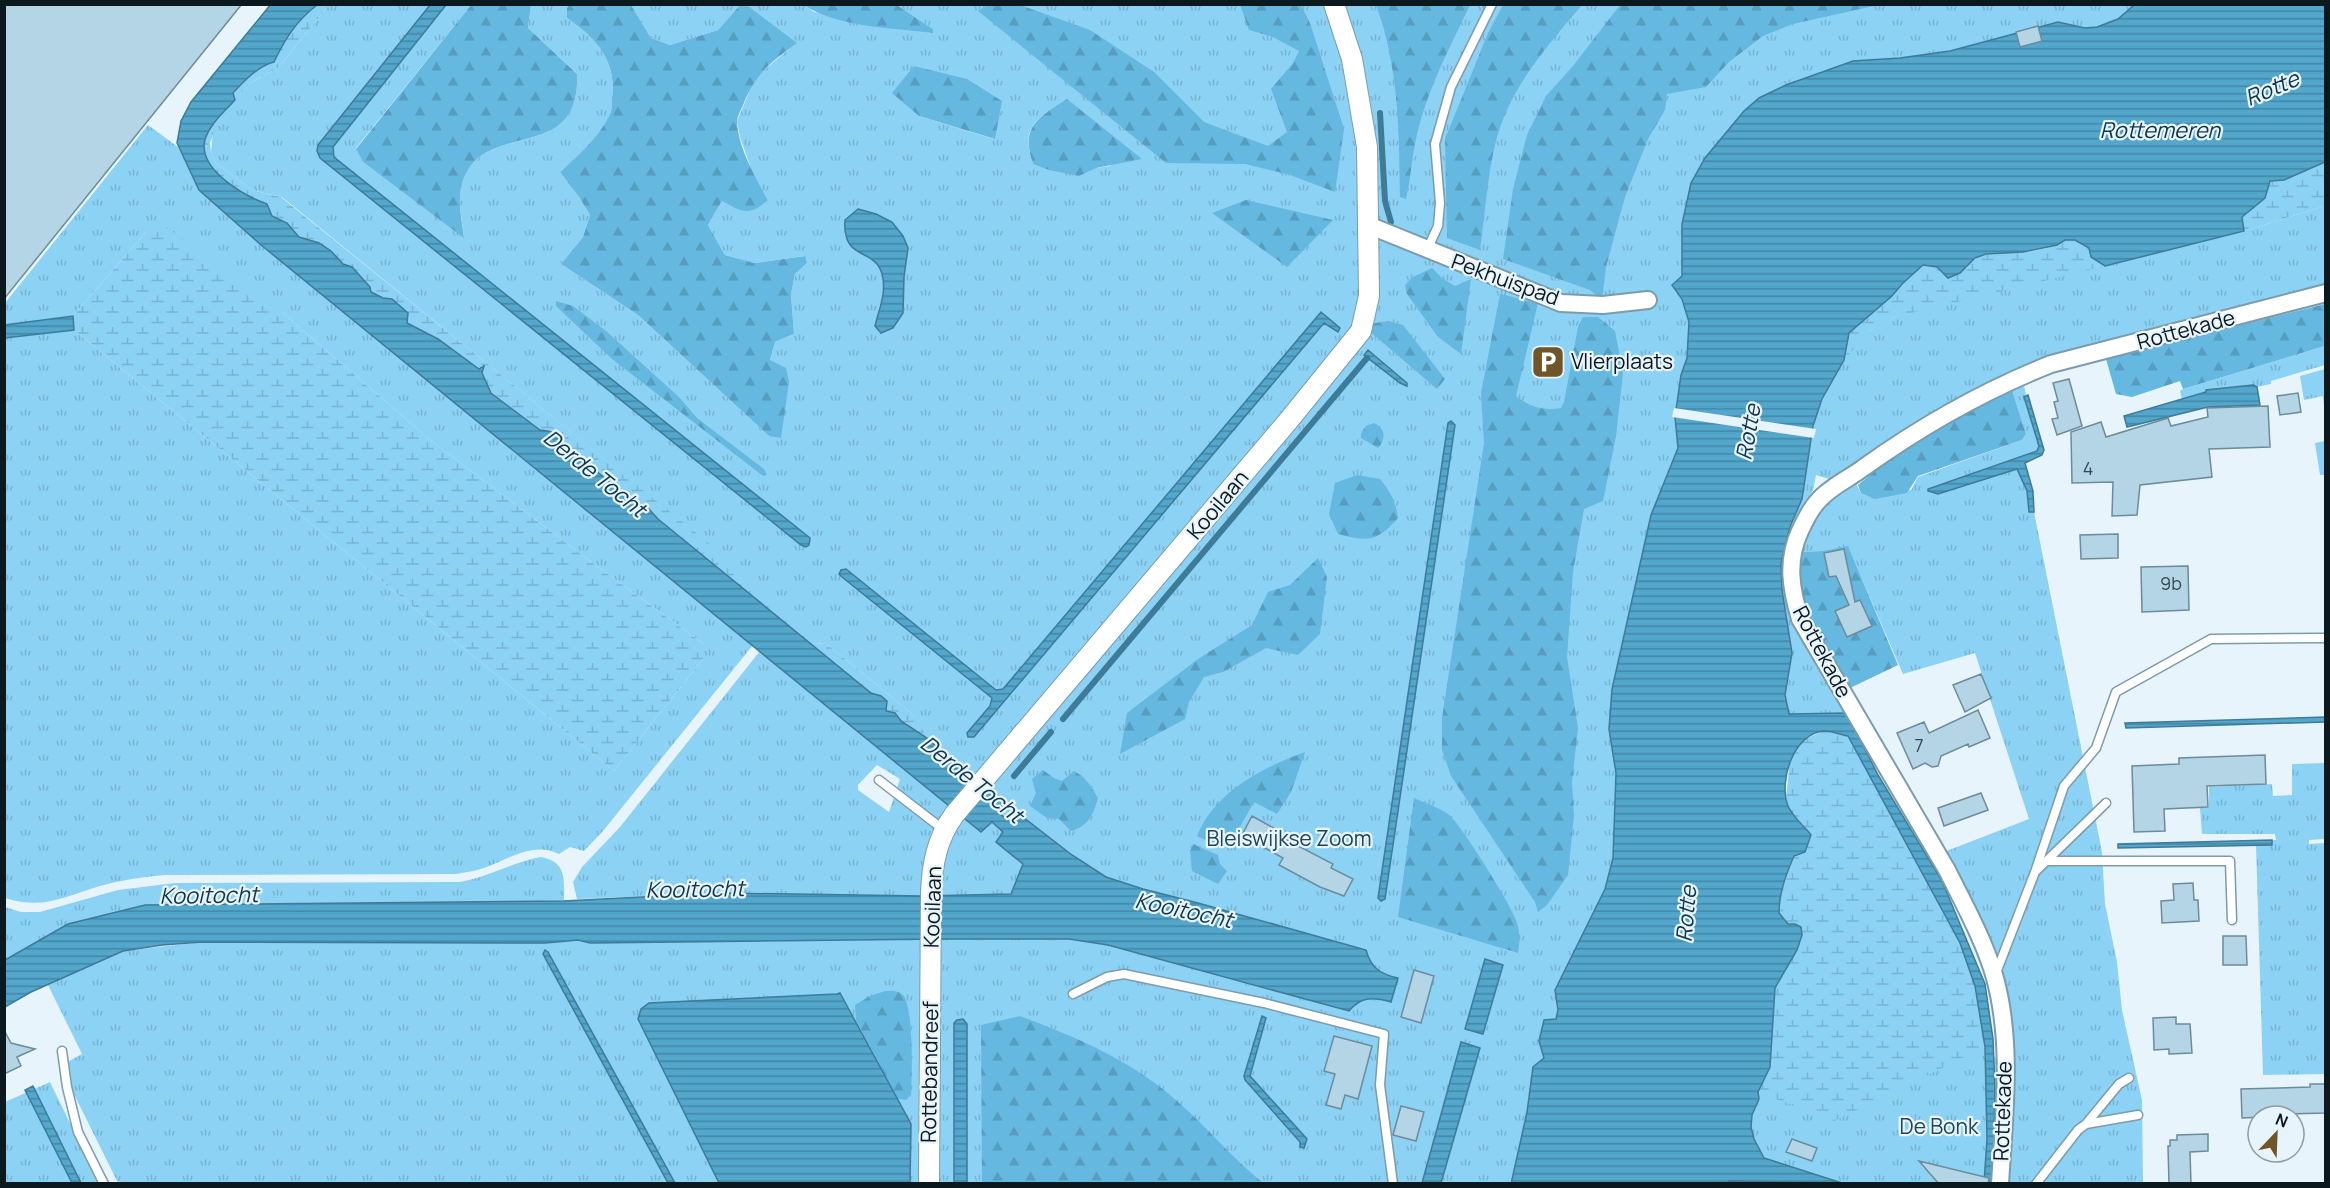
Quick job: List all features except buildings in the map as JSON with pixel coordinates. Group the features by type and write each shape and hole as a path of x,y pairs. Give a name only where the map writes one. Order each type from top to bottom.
{"street":[{"name":"Kooilaan","path":"931,954 932,867 949,822 1289,420 1361,331 1369,296 1367,147 1352,59 1334,4"},
{"name":"Pekhuispad","path":"1368,225 1561,303 1603,305 1648,300"},
{"name":"Rottekade","path":"2000,1184 2006,1091 2004,1039 1995,976 1947,870 1800,620 1792,594 1790,572 1799,533 1820,499 1931,422 2008,381 2051,364 2325,293"},
{"name":"Rottebandreef","path":"929,1184 931,954"}],"lane":[{"path":"1426,250 1438,226 1440,203 1434,144 1451,87 1492,4"},
{"path":"1995,976 2035,872 2064,786 2096,748 2116,692 2211,639 2325,638"},
{"path":"879,780 949,822"},
{"path":"2035,872 2106,803"},
{"path":"2047,861 2230,861 2232,920"},
{"path":"1073,994 1107,977 1124,974 1264,1003 1384,1034 1380,1085 1393,1184"},
{"path":"62,1050 67,1087 78,1132 104,1184"},
{"path":"2036,1184 2078,1130 2086,1124 2119,1084 2129,1078"},
{"path":"2086,1124 2139,1115"}],"green space":[{"path":"317,5 329,5 278,68 250,83 235,100 233,94 237,89 256,70 274,62 292,31"},
{"name":"Bleiswijkse Zoom","path":"329,5 430,5 318,145 810,541 810,538 334,157 333,147 446,5 471,5 356,148 363,162 464,237 460,193 471,165 487,152 547,132 563,121 574,103 577,74 528,28 531,5 569,5 567,18 587,34 602,52 608,62 613,85 611,110 605,124 588,146 560,172 590,215 583,237 561,264 638,315 769,436 770,360 775,342 794,334 791,294 795,274 807,263 804,256 754,263 725,255 708,225 722,201 768,200 754,177 737,121 755,78 796,43 747,5 804,5 814,12 933,29 897,5 2222,5 1817,102 1643,859 1542,1183 118,1183 60,1066 82,1054 48,985 123,951 202,942 538,943 720,893 577,899 573,882 582,867 620,827 760,651 903,768 916,717 827,644 809,643 746,593 726,558 282,197 252,190 216,163 211,153 213,132 220,116 250,83 278,68","holes":["915,66 994,139 919,116","1047,112 1111,165 1096,168 1033,164 1028,141 1031,129","844,234 908,248 904,277 878,310 883,292 883,278 879,266 870,257 855,249","877,765 900,779 889,812 858,790 858,785"]},
{"path":"471,5 531,5 528,28 577,74 574,103 563,121 546,132 486,152 471,166 460,194 464,238 363,162 356,149"},
{"path":"569,5 631,5 651,38 670,45 718,30 740,5 747,5 797,43 771,63 759,77 748,94 737,120 744,152 768,200 750,211 735,208 722,201 708,225 725,255 754,263 805,256 807,263 795,274 791,294 794,334 775,342 770,360 786,368 789,382 781,438 769,436 638,315 561,264 583,237 590,215 560,172 587,146 604,124 611,110 613,85 608,62 602,52 587,34 567,18"},
{"path":"631,5 740,5 718,30 670,45 651,38"},
{"path":"804,5 897,5 933,29 933,33 849,22 832,18"},
{"path":"988,5 1020,5 1090,30 1154,72 1204,122 1268,146 1287,132 1271,89 1293,63 1299,51 1273,37 1249,30 1240,5 1301,5 1310,23 1344,129 1335,192 1290,175 1245,164 1166,163 978,11"},
{"path":"1376,5 1470,5 1427,100 1415,142 1406,199 1400,197 1398,124 1393,76 1384,28"},
{"path":"1503,5 1582,5 1530,70 1501,125 1490,171 1480,250 1447,238 1445,139 1488,33"},
{"path":"1620,5 1878,5 1793,24 1763,36 1729,62 1706,87 1667,94 1665,110 1648,139 1625,197 1606,267 1602,300 1590,290 1503,259 1513,189 1527,135 1546,96 1573,66"},
{"path":"914,66 967,79 1002,101 995,139 919,116 892,93"},
{"path":"1067,99 1142,159 1096,168 1079,176 1033,164 1029,140 1034,124"},
{"path":"220,116 210,143 211,153 216,163 252,190 281,197 727,558 746,593 649,509 619,490 559,440 554,433 540,430 491,392 479,369 438,339 407,323 383,298 371,292 352,267 343,264 331,251 319,243 299,237 287,223 272,216 267,204 237,189 217,173 205,155 203,145 207,134"},
{"path":"148,125 178,147 199,190 261,245 753,645 603,831 584,851 570,847 559,854 540,849 530,850 484,868 456,874 165,875 116,882 53,901 31,903 5,898 4,338 74,330 614,771 704,658 704,644 429,439 283,313 146,232 73,316 5,325 5,303"},
{"path":"2325,162 2325,206 2244,231 2242,217 2265,198 2270,181 2284,180"},
{"path":"1246,200 1333,220 1287,267 1212,213"},
{"path":"2325,206 2325,285 2030,364 1995,379 1916,421 1832,480 1816,475 1813,491 1799,515 1785,569 1847,713 1789,714 1785,676 1787,637 1781,583 1782,556 1802,495 1810,440 1822,402 1840,366 1865,335 1884,321 1910,312 2244,231"},
{"path":"158,221 283,313 429,439 704,644 704,658 614,771 74,330 73,316"},
{"path":"2065,240 2075,240 2089,248 2091,257 2105,266 1894,317 1871,330 1844,360 1849,333 1892,296 1923,265 1966,269 1971,262 1984,255 2039,250"},
{"path":"1432,268 1443,279 1455,286 1471,279 1461,354 1438,337 1407,294 1405,285 1413,277"},
{"path":"1500,294 1538,303 1516,396 1521,400 1537,407 1561,408 1578,327 1583,317 1598,317 1615,331 1623,373 1616,436 1603,501 1584,509 1573,572 1567,657 1578,728 1572,782 1574,816 1568,875 1547,905 1538,912 1535,902 1451,776 1442,750 1442,718 1484,443 1481,393"},
{"path":"556,301 573,306 606,331 679,397 697,418 764,469 767,475 763,476 612,359 556,306"},
{"path":"2325,304 2325,346 2183,389 2180,381 2132,397 2116,394 2106,359"},
{"path":"1388,321 1403,325 1445,379 1437,389 1368,330 1370,324"},
{"path":"2325,346 2325,365 2271,381 2271,384 2182,399 2180,391 2183,389"},
{"path":"2325,369 2325,416 2323,396 2304,400 2300,376"},
{"path":"2024,385 2026,396 2024,397 2039,446 2037,451 1928,491 1938,494 2017,469 2027,491 2029,512 2034,512 2102,852 2105,904 2117,962 2122,1010 2142,1100 2143,1183 2007,1183 2010,1042 1944,852 2029,819 1975,653 1903,674 1848,547 1798,552 1817,514 1855,482 1861,493 1911,490 1918,477 2022,440 2026,434 2012,390"},
{"path":"2012,390 2026,434 2022,440 1918,476 1907,493 1875,499 1861,493 1858,485 1912,444 1971,409"},
{"path":"1374,423 1381,428 1384,434 1378,448 1361,438 1361,433 1366,426"},
{"path":"2325,441 2325,475 2320,475 2315,443"},
{"path":"1357,475 1380,479 1396,507 1398,518 1384,532 1371,538 1338,534 1329,514 1335,483"},
{"path":"1848,546 1898,665 1850,688 1826,648 1808,624 1810,611 1803,609 1797,594 1798,552 1823,551"},
{"path":"1318,558 1327,577 1320,634 1298,655 1266,648 1223,672 1204,677 1189,702 1185,719 1120,754 1127,713 1198,659 1252,625 1268,592 1290,585"},
{"path":"809,643 827,644 916,717 927,738 901,721 895,713 886,711 881,696 871,693"},
{"path":"1824,731 1848,736 1960,943 1975,986 1985,1047 1834,1121 1758,1092 1770,1067 1775,988 1797,950 1802,935 1795,924 1788,924 1779,913 1781,893 1805,827 1788,808 1786,799 1790,760 1805,739"},
{"path":"1305,752 1291,792 1277,814 1254,802 1237,832 1225,835 1220,847 1197,836 1205,820 1227,794 1256,774"},
{"path":"2325,763 2325,839 2309,840 2309,844 2325,843 2325,1074 2263,1075 2256,845 2272,845 2272,840 2276,840 2275,834 2202,834 2200,808 2209,808 2209,787 2272,784 2273,796 2292,795 2292,764"},
{"path":"1043,770 1062,781 1074,771 1082,776 1098,798 1086,823 1071,831 1059,819 1047,818 1030,806 1036,793 1032,779"},
{"path":"1414,798 1448,814 1473,847 1516,920 1519,936 1518,953 1398,917"},
{"path":"1193,844 1218,855 1220,864 1227,871 1218,884 1192,871 1190,851"},
{"path":"541,857 549,859 560,867 564,879 564,901 145,905 52,933 5,960 5,907 21,912 40,912 118,890 175,883 460,882"},
{"path":"885,991 901,993 907,1002 912,1043 911,1095 906,1100 898,1099 856,1020 855,1005 870,996"},
{"path":"1020,1016 1082,1041 1141,1073 1177,1101 1263,1183 982,1183 981,1025"},
{"name":"De Bonk","path":"1982,1045 2000,1062 1994,1183 1695,1184 1742,1082"},
{"path":"50,1082 99,1183 5,1184 5,1102"}],"water":[{"path":"271,4 317,5 292,31 274,62 257,70 233,93 235,100 207,133 204,146 206,156 218,174 237,189 267,204 272,216 287,223 299,237 319,243 331,251 343,264 352,267 370,287 371,292 383,298 392,299 408,313 407,323 438,339 479,369 484,366 482,373 491,393 540,430 554,433 559,440 619,490 649,509 658,519 871,693 881,696 887,701 886,711 895,713 901,721 927,738 1006,802 999,813 1010,822 1019,814 1072,855 1106,877 1366,950 1377,969 1398,978 1391,1002 1379,999 1363,1000 1349,1011 1108,945 1069,939 590,943 578,940 545,943 202,942 162,945 123,951 31,992 5,1007 5,960 68,924 145,905 564,901 720,893 922,896 1011,894 1023,864 996,842 1003,832 992,822 981,832 261,245 199,190 177,143 181,121 191,102"},
{"path":"430,5 446,5 333,147 334,157 810,538 809,545 806,547 801,545 320,158 317,151 318,145"},
{"path":"2134,5 2325,5 2325,162 2284,180 2270,181 2265,198 2242,217 2244,231 2105,266 2091,257 2089,248 2075,240 2065,240 2057,245 2023,252 1986,254 1975,258 1960,273 1948,278 1937,267 1923,265 1892,296 1849,333 1844,360 1822,399 1813,426 1802,499 1790,527 1781,563 1782,590 1792,653 1785,695 1789,714 1847,713 1878,775 1942,881 1985,984 1993,1039 1995,1091 1993,1183 1984,1183 1987,1139 1985,1047 1975,986 1960,943 1848,736 1825,731 1814,733 1805,740 1797,749 1787,772 1785,796 1788,806 1811,835 1805,852 1794,856 1791,863 1782,891 1779,913 1788,924 1801,927 1802,935 1797,950 1775,988 1770,1067 1758,1092 1759,1099 1752,1115 1751,1127 1754,1139 1764,1158 1842,1183 1729,1181 1728,1184 1511,1184 1527,1112 1533,1067 1544,1058 1539,1041 1544,1020 1556,1019 1558,1010 1555,990 1605,889 1613,858 1616,773 1609,729 1612,689 1651,515 1678,448 1675,417 1681,375 1687,358 1689,322 1682,299 1672,285 1682,276 1682,224 1691,183 1705,158 1744,111 1759,98 1786,85 1853,61 1900,58 1950,51 2058,22 2085,28 2097,27 2118,19"},
{"path":"858,209 892,222 903,236 908,248 903,313 893,328 881,333 875,326 883,294 882,274 873,260 854,248 845,233 845,220"},
{"path":"1321,312 1340,328 1338,332 1324,323 974,737 968,737 967,733 990,706 992,698 842,577 839,574 841,570 846,569 996,690 1003,689"},
{"path":"73,316 74,330 5,338 5,325"},
{"path":"1368,350 1407,383 1407,386 1364,355"},
{"path":"2253,385 2257,387 2260,405 2208,407 2127,427 2124,416 2206,392 2206,390"},
{"path":"2028,395 2044,450 2042,455 2025,463 2033,491 2034,512 2029,512 2027,491 2017,469 1938,494 1928,491 1928,489 2037,451 2039,446 2024,397"},
{"path":"1451,421 1455,425 1385,899 1381,901 1378,898 1448,423"},
{"path":"2326,717 2325,722 2126,728 2125,723"},
{"path":"2272,840 2272,845 2118,848 2118,844"},
{"path":"545,950 675,1183 668,1183 543,954"},
{"path":"1485,959 1503,965 1483,1034 1465,1029"},
{"path":"840,993 911,1124 910,1183 719,1183 638,1019 641,1009 649,1003"},
{"path":"1262,1016 1266,1018 1250,1076 1307,1139 1304,1148 1300,1147 1300,1142 1245,1080 1244,1076"},
{"path":"963,1019 967,1024 967,1183 954,1183 954,1023"},
{"path":"1461,1042 1480,1048 1441,1183 1422,1183"},
{"path":"33,1086 81,1183 72,1183 25,1090"}],"pier":[{"path":"1674,408 1816,429 1814,438 1672,417"}],"waterway":[{"path":"1380,113 1385,201 1391,222"},
{"path":"1063,719 1367,358"},
{"path":"1014,776 1051,732"}],"place":[{"name":"Vlierplaats","path":"1548,362"}],"water label":[{"name":"Rotte","path":"2272,88"},
{"name":"Rottemeren","path":"2160,130"},
{"name":"Rotte","path":"1748,432"},
{"name":"Derde Tocht","path":"595,473"},
{"name":"Derde Tocht","path":"972,779"},
{"name":"Kooitocht","path":"695,889"},
{"name":"Kooitocht","path":"209,895"},
{"name":"Kooitocht","path":"1184,910"},
{"name":"Rotte","path":"1686,914"}]}
